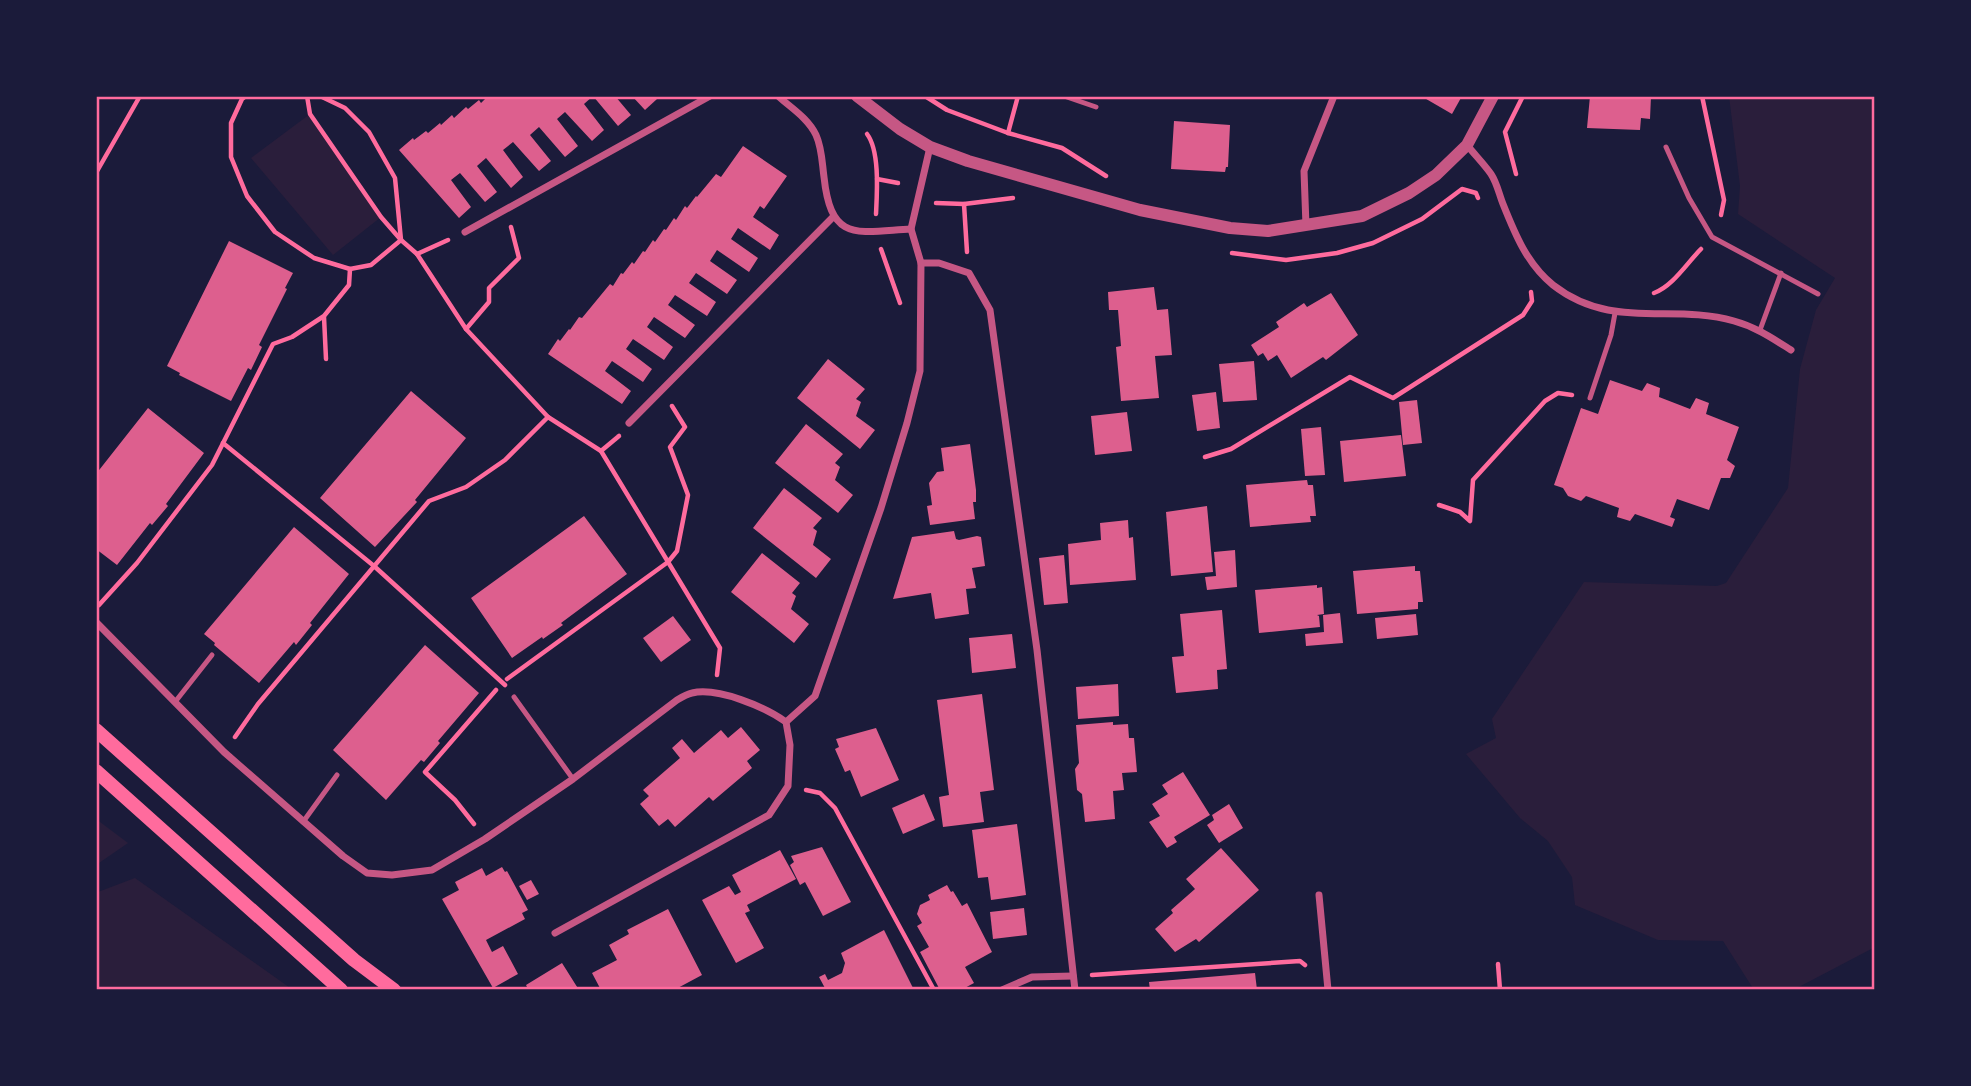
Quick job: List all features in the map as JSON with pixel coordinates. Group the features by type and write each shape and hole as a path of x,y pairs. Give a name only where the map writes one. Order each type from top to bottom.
{"main road":[{"path":"96,730 354,960 394,990"},
{"path":"96,771 341,990"}],"street":[{"path":"465,232 710,96"},
{"path":"778,96 806,120 815,133 821,150 825,190 832,217 840,226 850,230 911,229"},
{"path":"857,96 900,129 930,147 968,161 1140,210 1230,228 1268,231 1362,216 1409,193 1436,175 1467,145 1493,96"},
{"path":"1306,226 1304,171 1334,96"},
{"path":"1467,145 1492,175 1516,238 1533,265 1553,286 1583,302 1615,313 1695,315 1732,320 1760,330 1791,350"},
{"path":"786,722 815,696 908,423 920,370 921,263 911,229 930,147"},
{"path":"629,423 832,217"},
{"path":"921,263 939,262 969,273 990,310 1037,650 1075,990"},
{"path":"96,622 224,752 343,856 367,873 381,875 432,870 485,839 573,779 677,700 691,693 711,692 768,710 786,722 790,745 788,786 769,815 555,933"},
{"path":"1319,895 1328,986"},
{"path":"1002,990 1032,977 1073,976"}],"lane":[{"path":"1064,96 1096,107"},
{"path":"1666,147 1689,198 1712,237 1818,294"},
{"path":"1760,330 1781,273"},
{"path":"1590,398 1611,335 1615,313"},
{"path":"175,702 212,655"},
{"path":"514,697 573,779"},
{"path":"303,822 337,775"}],"path":[{"path":"96,173 140,96"},
{"path":"246,96 231,123 231,157 247,196 275,232 314,258 350,269 371,265 401,240"},
{"path":"307,96 310,114 381,217 417,254 466,328 548,417 601,451 720,648 716,676"},
{"path":"320,96 345,108 369,132 395,178 401,240"},
{"path":"925,96 947,110 1008,133 1062,148 1108,176"},
{"path":"1008,133 1018,96"},
{"path":"1517,178 1505,132 1524,96"},
{"path":"1648,293 1658,292 1674,278 1712,237 1720,222 1724,200 1702,96"},
{"path":"864,130 871,140 877,179 876,215"},
{"path":"877,179 898,183"},
{"path":"964,204 969,273"},
{"path":"466,328 489,302 489,288 519,258 513,232 503,210"},
{"path":"417,254 465,232"},
{"path":"880,248 903,314"},
{"path":"96,608 136,563 204,476 273,344 292,337 324,316 349,285 350,269"},
{"path":"1205,457 1231,449 1350,377 1393,398 1523,315"},
{"path":"324,316 326,359"},
{"path":"485,839 455,800 425,772 503,682 668,562 677,551 688,495 670,447 685,427 660,390"},
{"path":"1439,505 1460,512 1470,521 1473,480 1545,401 1558,393 1590,398"},
{"path":"224,752 258,704 429,501 466,488 505,460 548,417"},
{"path":"223,443 374,566 503,682 514,697"},
{"path":"788,786 820,793 835,808 934,990"},
{"path":"1073,976 1300,961 1328,986"},
{"path":"1498,964 1500,990"}],"shaded area":[{"path":"1729,96 1875,96 1875,947 1793,990 1754,990 1723,941 1658,940 1575,905 1572,877 1548,841 1520,818 1466,754 1496,738 1492,719 1584,582 1717,586 1726,583 1788,488 1800,369 1816,310 1835,278 1738,214 1740,186"},
{"path":"310,114 381,217 333,255 251,158"},
{"path":"96,819 128,843 96,865"},
{"path":"135,878 293,990 96,990 98,892"}],"building":[{"path":"488,96 593,96 584,104 604,130 592,141 565,112 557,119 578,146 565,157 539,127 530,135 551,161 539,171 513,142 503,150 523,177 511,188 486,158 477,166 497,192 485,202 460,173 451,180 471,207 459,218 399,150 413,138 414,140 426,131 428,133 452,115 454,118 466,107 468,109 479,100 481,103"},
{"path":"593,96 615,96 631,115 618,126"},
{"path":"632,96 655,96 657,99 645,110"},
{"path":"1421,96 1462,96 1452,114"},
{"path":"1590,96 1651,96 1650,119 1641,118 1640,130 1587,128"},
{"path":"1174,121 1230,125 1228,167 1225,172 1171,169"},
{"path":"743,146 787,176 764,209 760,206 753,217 779,235 770,250 738,228 731,239 758,258 749,272 717,250 710,261 737,280 727,294 696,273 689,283 716,302 707,316 675,295 668,305 695,325 685,338 654,317 647,327 673,347 664,360 633,339 626,349 652,369 643,382 612,361 605,371 631,391 622,404 548,354 558,339 560,341 579,317 582,318 610,284 613,286 621,273 623,274 632,262 634,264 653,240 655,242 716,174 721,177"},
{"path":"229,241 293,273 259,345 262,347 251,370 248,368 231,401 179,375 180,373 167,366"},
{"path":"1154,287 1157,310 1168,309 1172,355 1155,356 1159,398 1121,401 1116,347 1121,346 1118,310 1109,310 1108,292"},
{"path":"1331,293 1358,335 1326,360 1323,357 1291,378 1277,355 1268,361 1263,353 1258,356 1251,345 1279,327 1276,322 1304,303 1307,307"},
{"path":"828,359 865,389 856,399 861,402 856,416 875,430 860,449 797,398"},
{"path":"1254,361 1257,400 1223,402 1219,364"},
{"path":"1610,380 1642,391 1647,383 1660,388 1659,397 1690,409 1696,398 1709,403 1706,414 1739,427 1727,460 1735,466 1730,478 1721,478 1709,510 1677,499 1670,517 1675,519 1672,527 1635,514 1630,521 1617,517 1619,508 1586,496 1581,501 1568,496 1563,488 1554,485 1581,408 1598,414"},
{"path":"411,391 466,438 415,500 417,502 375,547 320,498"},
{"path":"1216,392 1220,428 1197,431 1192,395"},
{"path":"1417,400 1422,443 1403,445 1399,402"},
{"path":"148,408 204,453 166,504 168,506 152,525 150,523 117,565 96,549 96,474"},
{"path":"1127,412 1132,451 1095,455 1091,416"},
{"path":"806,424 843,454 835,463 840,467 835,480 853,495 838,513 775,463"},
{"path":"1321,427 1325,475 1305,476 1301,429"},
{"path":"1401,435 1406,476 1344,482 1340,441"},
{"path":"970,444 976,490 976,502 973,502 975,519 930,525 927,506 932,505 929,483 937,472 944,471 941,448"},
{"path":"1307,480 1308,485 1313,485 1316,516 1310,516 1311,522 1250,527 1246,485"},
{"path":"784,488 822,518 813,528 817,531 813,545 831,559 816,578 753,528"},
{"path":"1207,506 1213,572 1171,576 1166,512"},
{"path":"584,516 627,574 561,623 563,625 512,658 471,598"},
{"path":"1128,520 1129,538 1133,537 1136,580 1070,585 1068,544 1101,540 1100,523"},
{"path":"294,527 349,574 296,645 294,642 259,683 204,634"},
{"path":"954,531 956,539 959,540 981,537 985,566 972,568 976,588 966,589 969,614 935,619 931,593 893,599 912,537"},
{"path":"1235,550 1237,587 1207,590 1205,577 1216,576 1214,552"},
{"path":"762,553 800,583 792,593 796,596 791,609 809,624 794,643 731,592"},
{"path":"1064,555 1068,603 1044,605 1039,558"},
{"path":"1415,566 1415,571 1420,571 1423,602 1418,602 1418,609 1357,614 1353,571"},
{"path":"1317,585 1317,588 1322,587 1324,614 1317,615 1320,627 1259,633 1255,590"},
{"path":"1222,610 1227,669 1217,670 1218,689 1176,693 1172,657 1184,656 1180,614"},
{"path":"1340,613 1343,643 1306,646 1305,634 1324,632 1323,615"},
{"path":"1416,614 1418,635 1377,639 1375,618"},
{"path":"673,616 691,640 661,662 643,638"},
{"path":"1012,634 1016,668 972,673 969,638"},
{"path":"425,645 479,693 438,741 440,743 424,762 421,760 386,800 333,750"},
{"path":"1118,684 1119,716 1078,719 1076,687"},
{"path":"982,694 994,790 980,792 984,822 943,827 939,797 949,795 937,700"},
{"path":"1113,722 1113,725 1128,724 1129,738 1134,738 1137,772 1122,773 1124,790 1113,791 1115,819 1085,822 1082,794 1077,790 1075,769 1079,763 1076,725"},
{"path":"741,727 760,750 747,761 752,768 713,801 709,797 675,827 668,819 659,826 640,804 649,796 643,790 680,758 672,748 682,739 694,753 721,730 728,738"},
{"path":"876,728 899,780 861,797 850,770 845,772 835,749 839,747 836,739"},
{"path":"1183,772 1210,815 1174,837 1177,842 1167,848 1149,822 1160,816 1152,804 1168,794 1162,785"},
{"path":"924,794 935,820 903,834 892,808"},
{"path":"1229,804 1243,828 1219,843 1207,825 1214,820 1212,815"},
{"path":"1017,824 1026,895 991,900 988,877 978,878 972,830"},
{"path":"822,847 851,902 823,916 805,882 800,885 790,865 794,862 791,856"},
{"path":"1221,848 1259,890 1199,942 1196,939 1175,952 1155,929 1173,913 1171,910 1195,889 1186,879"},
{"path":"780,850 796,879 747,905 750,911 745,913 764,948 736,963 702,900 729,886 735,895 741,892 732,875"},
{"path":"502,867 507,871 528,910 522,913 525,919 486,940 492,952 503,946 518,974 493,988 442,899 459,890 455,882 482,868 486,876"},
{"path":"531,880 539,894 527,900 519,886"},
{"path":"947,885 962,906 967,903 992,952 965,967 974,983 961,990 940,990 920,952 929,947 917,926 922,923 917,914 920,905 930,900 928,895"},
{"path":"1024,908 1027,935 993,939 990,912"},
{"path":"668,909 702,975 674,990 601,990 592,973 617,960 609,945 629,934 627,930"},
{"path":"884,930 914,990 826,990 819,977 825,974 828,980 842,973 845,963 841,953"},
{"path":"562,963 579,990 522,990 526,985"},
{"path":"1255,973 1257,990 1150,990 1149,982"}]}
